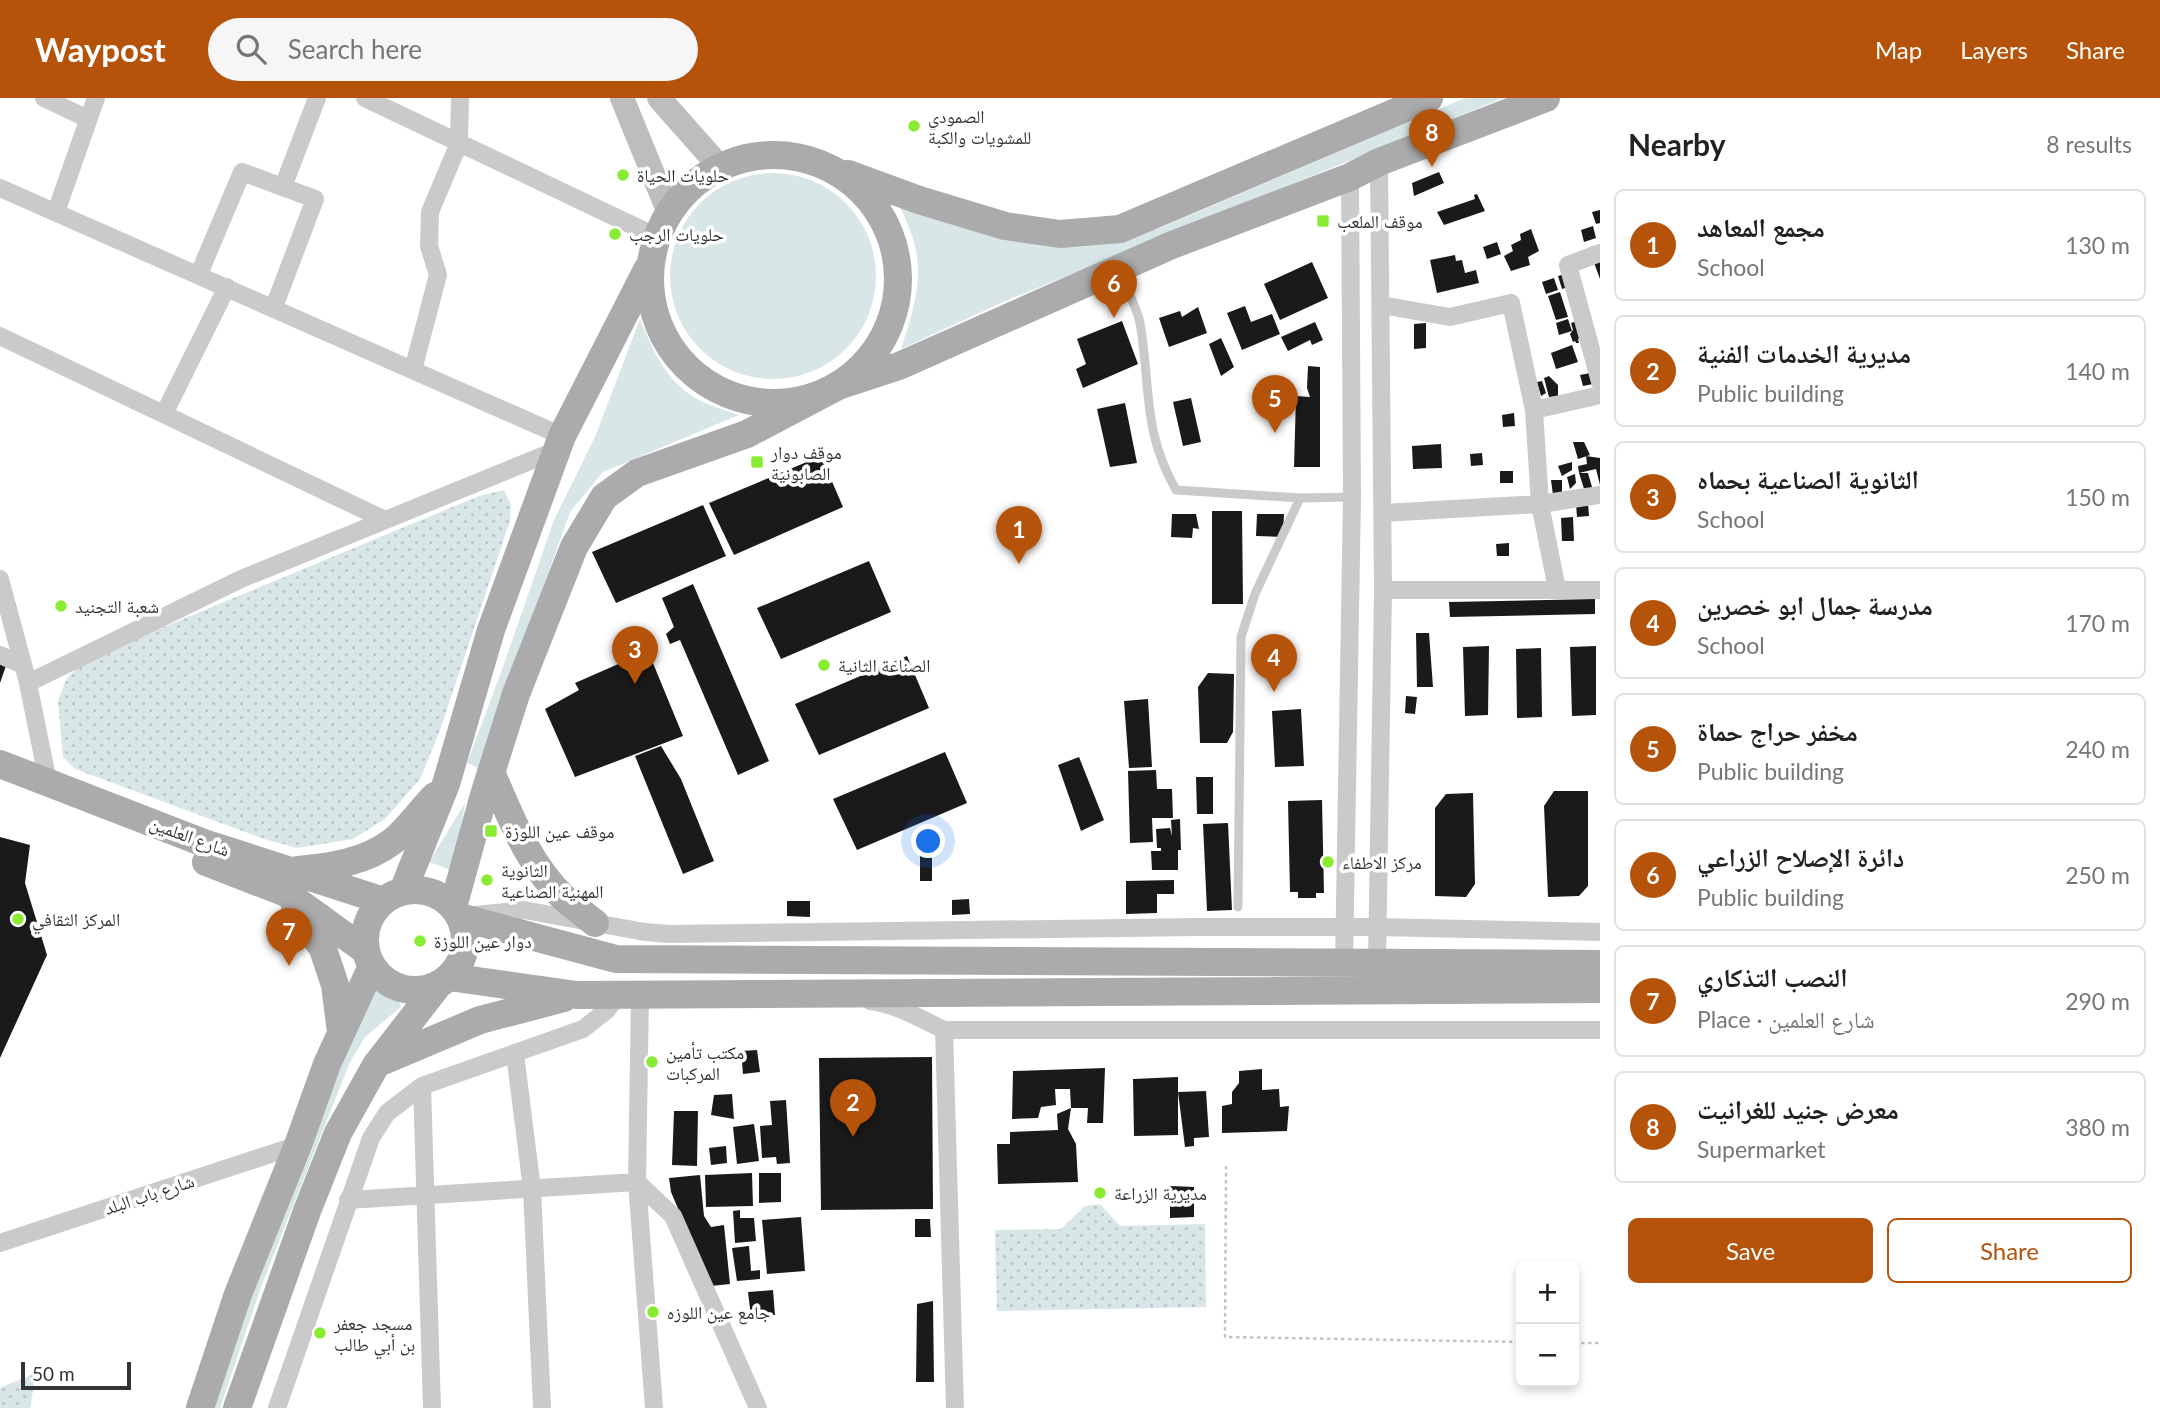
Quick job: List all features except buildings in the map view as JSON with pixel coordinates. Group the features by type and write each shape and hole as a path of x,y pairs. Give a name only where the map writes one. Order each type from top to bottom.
{"main road":[{"path":"622,98 659,238 650,293 658,324 672,351 702,380 719,391 748,401 779,404 810,399 838,386 899,366 1172,244 1350,177 1379,162 1546,98"},
{"path":"659,98 720,167"},
{"path":"1429,98 1120,229 1060,234 1005,226 919,200 800,158 773,155 746,158 720,167 700,179 683,194 659,238 560,443 491,630 446,785 393,896 374,911 368,923 365,937 369,958 383,978 395,986 410,990 425,989 444,980 577,995 1600,989"},
{"path":"456,912 487,784 516,694 574,547 604,497 637,473 747,434 838,386 857,372 874,353 886,332 898,285 896,260 890,237 880,214 856,187 825,166"},
{"name":"شارع العلمين","path":"0,764 204,843 288,882 369,958"},
{"path":"341,1031 335,985 323,949 288,882 355,861 393,841 446,785 487,784"},
{"path":"487,784 506,808 537,866 563,897 595,923"},
{"name":"شارع العلمين","path":"0,785 288,882 393,896"},
{"path":"237,1408 333,1144 376,1065 459,964 464,948 465,932 456,912 442,898 430,892 393,896"},
{"path":"456,912 616,959 1600,964"},
{"path":"200,1408 238,1294 369,958"},
{"path":"376,1065 480,1020 577,995"}],"street":[{"path":"44,98 88,119"},
{"path":"56,212 96,98"},
{"path":"283,187 317,98"},
{"path":"365,98 659,238"},
{"path":"413,370 438,275 429,246 430,212 459,143 460,98"},
{"path":"1377,963 1383,590 1379,162"},
{"path":"199,274 242,172 315,199 274,307"},
{"path":"1345,963 1352,497 1350,177"},
{"path":"0,188 413,370 560,443"},
{"path":"1600,253 1568,265 1600,382"},
{"path":"164,414 227,287"},
{"path":"1381,305 1450,317 1511,303 1534,410 1540,504 1557,589"},
{"path":"0,336 385,520"},
{"path":"1534,410 1600,395"},
{"path":"28,683 241,579 385,520 560,443"},
{"path":"1383,513 1540,504 1600,495"},
{"path":"0,579 28,683 48,782"},
{"path":"1383,590 1600,590"},
{"path":"0,656 23,665"},
{"path":"456,912 524,910 668,934 1344,927 1600,932"},
{"path":"793,993 880,1002 944,1030 1600,1030"},
{"path":"277,1408 348,1200 378,1125 398,1103 422,1086 574,1033 591,1024 629,995"},
{"path":"629,995 637,1182 654,1408"},
{"path":"944,1030 955,1408"},
{"path":"515,1054 532,1189 542,1408"},
{"path":"422,1086 432,1408"},
{"name":"شارع باب البلد","path":"0,1243 298,1145"},
{"path":"348,1200 637,1182 673,1216 758,1408"}],"lane":[{"path":"1118,269 1140,320 1150,421 1161,464 1176,490 1300,498 1352,497"},
{"path":"1238,907 1241,637 1255,594 1300,498"}],"path":[{"path":"1226,1166 1225,1337 1516,1342"},
{"path":"1579,1342 1600,1343"}],"shaded area":[{"path":"1465,98 1503,98 1003,302 901,349 915,299 918,268 914,241 896,198 1108,243 1160,228"},
{"path":"773,173 813,180 846,203 869,236 876,276 869,316 846,349 813,372 773,379 733,372 700,349 677,316 670,276 677,236 700,203 733,180"},
{"path":"640,319 662,364 686,392 712,406 739,415 603,472 570,512 479,768 467,763 554,520 595,437"},
{"path":"504,490 511,505 510,521 439,733 420,779 385,819 353,839 297,848 264,839 75,769 63,757 58,701 66,680 82,661 479,496"},
{"path":"465,803 454,871 429,862"},
{"path":"372,989 399,1001 401,1007 365,1037 350,1062 261,1287 220,1408 212,1408 256,1282"},
{"path":"1100,1204 1120,1226 1205,1224 1206,1307 997,1311 995,1230 1061,1229 1085,1206"},
{"path":"36,1373 30,1408 0,1408 0,1388"}],"place":[{"name":"الصمودي للمشويات والكبة","path":"914,126"},
{"name":"معرض جنيد للغرانيت","path":"1432,167"},
{"name":"حلويات الحياة","path":"623,175"},
{"name":"موقف الملعب","path":"1323,221"},
{"name":"حلويات الرجب","path":"615,234"},
{"name":"دائرة الإصلاح الزراعي","path":"1114,318"},
{"name":"مخفر حراج حماة","path":"1275,433"},
{"name":"موقف دوار الصابونية","path":"757,462"},
{"name":"مجمع المعاهد","path":"1019,564"},
{"name":"شعبة التجنيد","path":"61,606"},
{"name":"الصناعة الثانية","path":"824,665"},
{"name":"الثانوية الصناعية بحماه","path":"635,684"},
{"name":"مدرسة جمال ابو خصرين","path":"1274,692"},
{"name":"موقف عين اللوزة","path":"491,831"},
{"name":"مركز الاطفاء","path":"1328,862"},
{"name":"الثانوية المهنية الصناعية","path":"487,880"},
{"name":"المركز الثقافي","path":"18,919"},
{"name":"دوار عين اللوزة","path":"420,941"},
{"name":"النصب التذكاري","path":"289,966"},
{"name":"مكتب تأمين المركبات","path":"652,1062"},
{"name":"مديرية الخدمات الفنية","path":"853,1137"},
{"name":"مديرية الزراعة","path":"1100,1193"},
{"name":"جامع عين اللوزه","path":"653,1312"},
{"name":"مسجد جعفر بن أبي طالب","path":"320,1333"}]}
